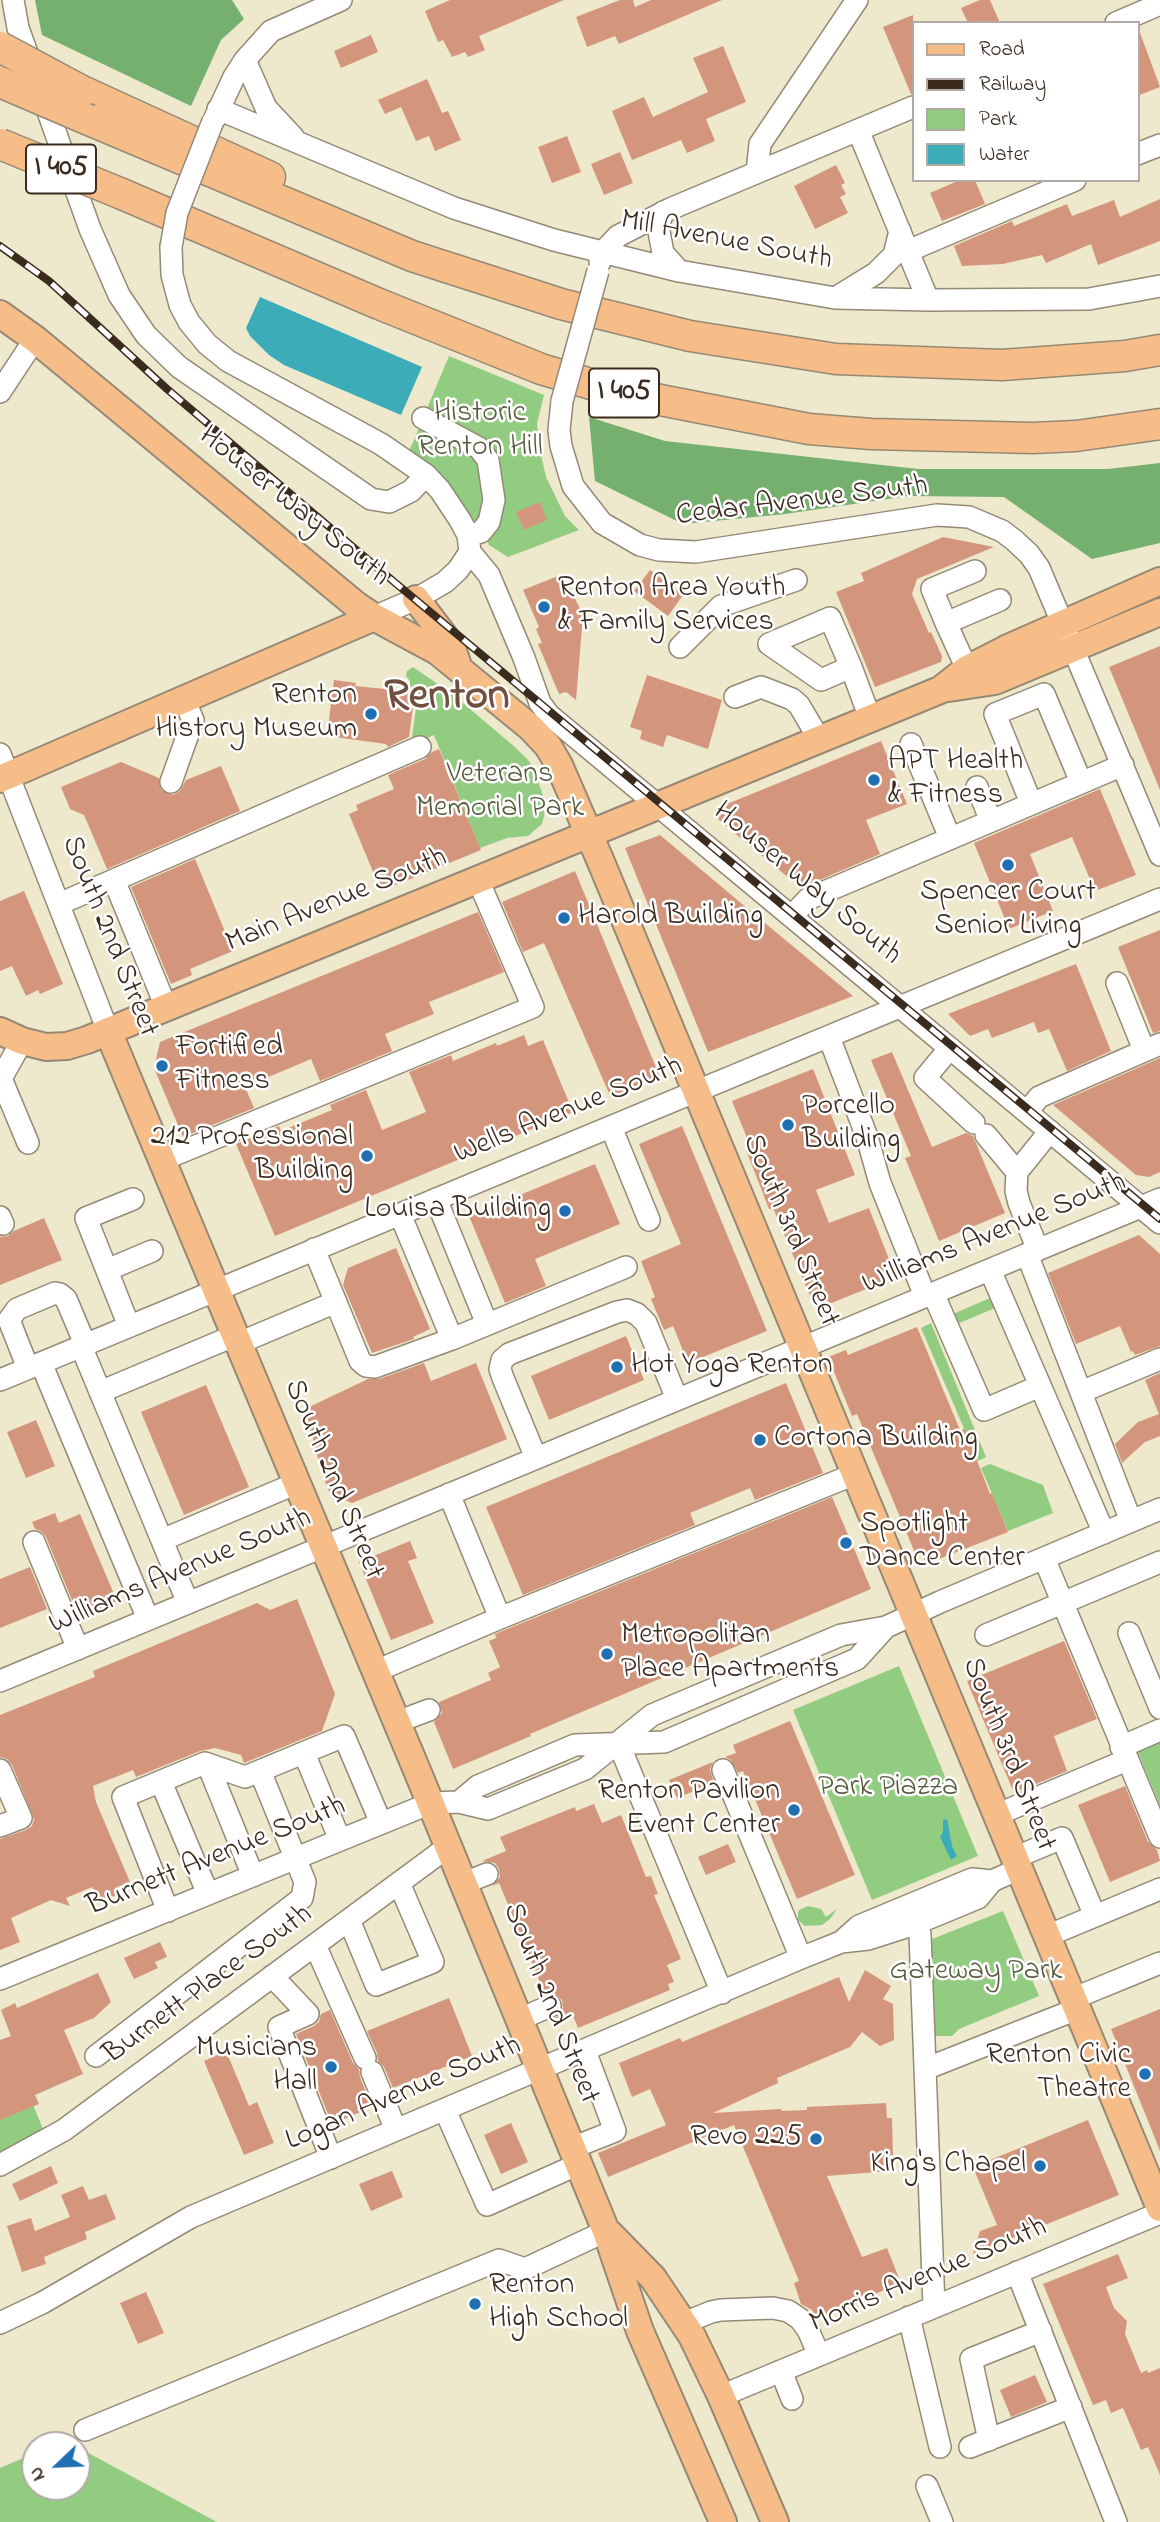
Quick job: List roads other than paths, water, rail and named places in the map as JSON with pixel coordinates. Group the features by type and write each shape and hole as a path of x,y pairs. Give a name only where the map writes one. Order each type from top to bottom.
{"highway":[{"path":"0,47 82,91 294,187 488,282"},
{"name":"I 405","path":"0,82 412,256 488,282 609,317 690,336 836,359 1002,365 1125,356 1160,350"},
{"name":"I 405","path":"0,144 379,304 541,369 614,391 809,429 871,434 1032,438 1076,436 1160,424"}],"main road":[{"name":"Houser Way South","path":"0,314 35,339 300,561 374,617 437,651 531,727 548,746"},
{"name":"Main Avenue South","path":"11,1036 46,1047 67,1046 940,690 995,681 1160,581"},
{"path":"416,599 451,645 458,668"},
{"name":"Main Avenue South","path":"940,690 967,669 1069,636 1160,612"},
{"path":"3,770 184,700 374,617"},
{"name":"South 3rd Street","path":"548,746 589,834 1160,2211"},
{"name":"South 2nd Street","path":"108,1031 449,1846 475,1878 520,2019 606,2231 640,2331 723,2522"},
{"name":"South 2nd Street","path":"606,2231 653,2278 684,2323 721,2396 775,2522"}],"street":[{"path":"13,0 18,28 90,229 120,295 146,335 179,367 371,499 389,502 411,491 426,475"},
{"path":"341,0 271,31 244,60 225,92 177,214 171,247 172,275 180,305 189,322 207,344 228,361 381,444 426,475 446,499 469,543"},
{"path":"757,172 760,144 857,0"},
{"path":"1120,21 1160,4"},
{"name":"Mill Avenue South","path":"244,60 266,108 299,143"},
{"path":"600,262 618,236 663,212 912,107"},
{"name":"Mill Avenue South","path":"216,115 299,143 454,208 600,262 679,271 835,298 1089,299 1160,286"},
{"path":"858,130 928,300"},
{"path":"1139,153 1160,145"},
{"path":"835,298 866,280 894,255 904,241 1069,182"},
{"path":"663,212 658,226 663,253 679,271"},
{"name":"Cedar Avenue South","path":"600,262 562,401 559,430 573,486 602,523 640,545 659,550 696,552 937,515 969,517 1002,531 1029,554 1039,568 1160,855"},
{"path":"0,393 35,339"},
{"path":"374,617 416,599 445,582 458,570 469,543 489,522 494,500 488,460 479,448 423,418"},
{"name":"Houser Way South","path":"469,543 489,575 540,703 549,715 1050,1131 1151,1203 1160,1223"},
{"path":"967,669 932,589 975,571"},
{"path":"680,647 721,606 796,580"},
{"path":"946,623 1000,600"},
{"path":"851,667 870,718"},
{"path":"735,697 761,687 792,699 799,705 819,739"},
{"path":"1031,803 995,715 1044,694 1081,782"},
{"path":"171,782 193,720 184,700"},
{"path":"911,744 950,838"},
{"path":"59,904 421,747"},
{"path":"792,916 808,899 1122,765"},
{"name":"South 2nd Street","path":"3,770 108,1031"},
{"path":"977,787 991,821"},
{"path":"114,880 166,1007"},
{"path":"162,1160 533,1007 478,880"},
{"name":"Wells Avenue South","path":"0,1380 1160,899"},
{"path":"1027,1112 1040,1097 1152,1047 1117,983"},
{"path":"11,1036 0,1076 28,1143"},
{"path":"829,1037 867,1138 880,1183 929,1295 984,1410 1041,1386"},
{"path":"950,1048 925,1077 980,1129 1017,1172"},
{"path":"611,1127 649,1220"},
{"path":"1050,1131 1017,1172 1016,1191 1032,1252 1081,1392 1131,1521"},
{"path":"129,1325 86,1218 133,1199"},
{"path":"436,1199 487,1324"},
{"name":"Williams Avenue South","path":"0,1681 1151,1203"},
{"path":"400,1214 452,1339"},
{"path":"314,1249 360,1361 366,1366 375,1367 452,1339 626,1267"},
{"path":"107,1270 152,1251"},
{"path":"990,1270 1104,1533"},
{"path":"148,1619 35,1365 9,1320 17,1309 60,1294 66,1299 100,1392 188,1603"},
{"path":"100,1392 336,1302"},
{"path":"536,1458 500,1369 502,1360 509,1354 627,1310 637,1314 646,1323 677,1399"},
{"path":"1081,1392 1160,1359"},
{"path":"376,1671 855,1474"},
{"path":"162,1540 297,1483"},
{"path":"449,1494 500,1618"},
{"name":"Burnett Avenue South","path":"0,1979 431,1803 459,1802 488,1809 586,1769 652,1715 841,1635 886,1628 1160,1509"},
{"path":"34,1542 78,1649"},
{"path":"1044,1558 1160,1837"},
{"path":"986,1635 1160,1562"},
{"name":"Burnett Avenue South","path":"618,1742 664,1742 857,1659 886,1628"},
{"path":"1129,1633 1160,1708"},
{"path":"397,1723 429,1710"},
{"path":"996,1815 1124,1753 1160,1730"},
{"path":"168,1911 123,1797 205,1763 245,1777 344,1737 381,1823"},
{"path":"618,1742 722,1993"},
{"path":"304,1753 340,1840"},
{"path":"208,1765 253,1876"},
{"path":"0,1770 21,1818 0,1826"},
{"path":"723,1770 801,1958"},
{"path":"96,2056 297,1903 304,1893 305,1882 260,1771"},
{"path":"161,1782 208,1894"},
{"name":"Logan Avenue South","path":"0,2323 42,2303 191,2217 801,1958 841,1942 869,1939 915,1924 978,1898 992,1881 1062,1838 1095,1916"},
{"name":"Burnett Place South","path":"0,2165 64,2130 449,1846"},
{"name":"Logan Avenue South","path":"841,1942 859,1926 972,1880 992,1881"},
{"path":"349,1920 376,1985 433,1962 400,1883"},
{"path":"1046,1936 1160,1889"},
{"path":"915,1924 920,1934 934,2307"},
{"path":"315,1945 396,2130"},
{"path":"925,2068 1160,1964"},
{"path":"272,1976 308,2014 279,2027 331,2158"},
{"path":"520,2019 550,2006"},
{"path":"445,2110 487,2205 576,2156 615,2131 584,2051"},
{"name":"Morris Avenue South","path":"721,2396 1160,2211"},
{"path":"85,2430 499,2259 525,2270 606,2231"},
{"path":"1017,2272 1116,2522"},
{"path":"684,2323 721,2310 774,2308 788,2311 800,2319 819,2355"},
{"path":"909,2317 940,2447"},
{"path":"1041,2331 971,2359 979,2444 1071,2407"},
{"path":"781,2371 792,2399"},
{"path":"927,2486 942,2522"}],"water":[{"path":"260,297 422,367 401,415 284,365 269,355 250,336 246,328"},
{"path":"947,1819 952,1846 957,1856 951,1860 940,1837 943,1820"}],"railway":[{"path":"0,246 49,281 167,389 393,581 1160,1219"}],"place":[{"name":"Renton Area Youth & Family Services","path":"544,607"},
{"name":"Renton History Museum","path":"371,714"},
{"name":"APT Health & Fitness","path":"874,780"},
{"name":"Spencer Court Senior Living","path":"1008,865"},
{"name":"Harold Building","path":"564,918"},
{"name":"Fortified Fitness","path":"162,1066"},
{"name":"Porcello Building","path":"788,1125"},
{"name":"212 Professional Building","path":"367,1156"},
{"name":"Louisa Building","path":"565,1211"},
{"name":"Hot Yoga Renton","path":"617,1367"},
{"name":"Cortona Building","path":"760,1440"},
{"name":"Spotlight Dance Center","path":"846,1543"},
{"name":"Metropolitan Place Apartments","path":"607,1654"},
{"name":"Renton Pavilion Event Center","path":"794,1810"},
{"name":"Musicians Hall","path":"331,2067"},
{"name":"Renton Civic Theatre","path":"1145,2074"},
{"name":"Revo 225","path":"816,2139"},
{"name":"King's Chapel","path":"1040,2166"},
{"name":"Renton High School","path":"475,2304"}],"district":[{"name":"Renton","path":"447,700"}],"park label":[{"name":"Historic Renton Hill","path":"480,432"},
{"name":"Veterans Memorial Park","path":"500,793"},
{"name":"Park Piazza","path":"888,1789"},
{"name":"Gateway Park","path":"976,1973"}]}
